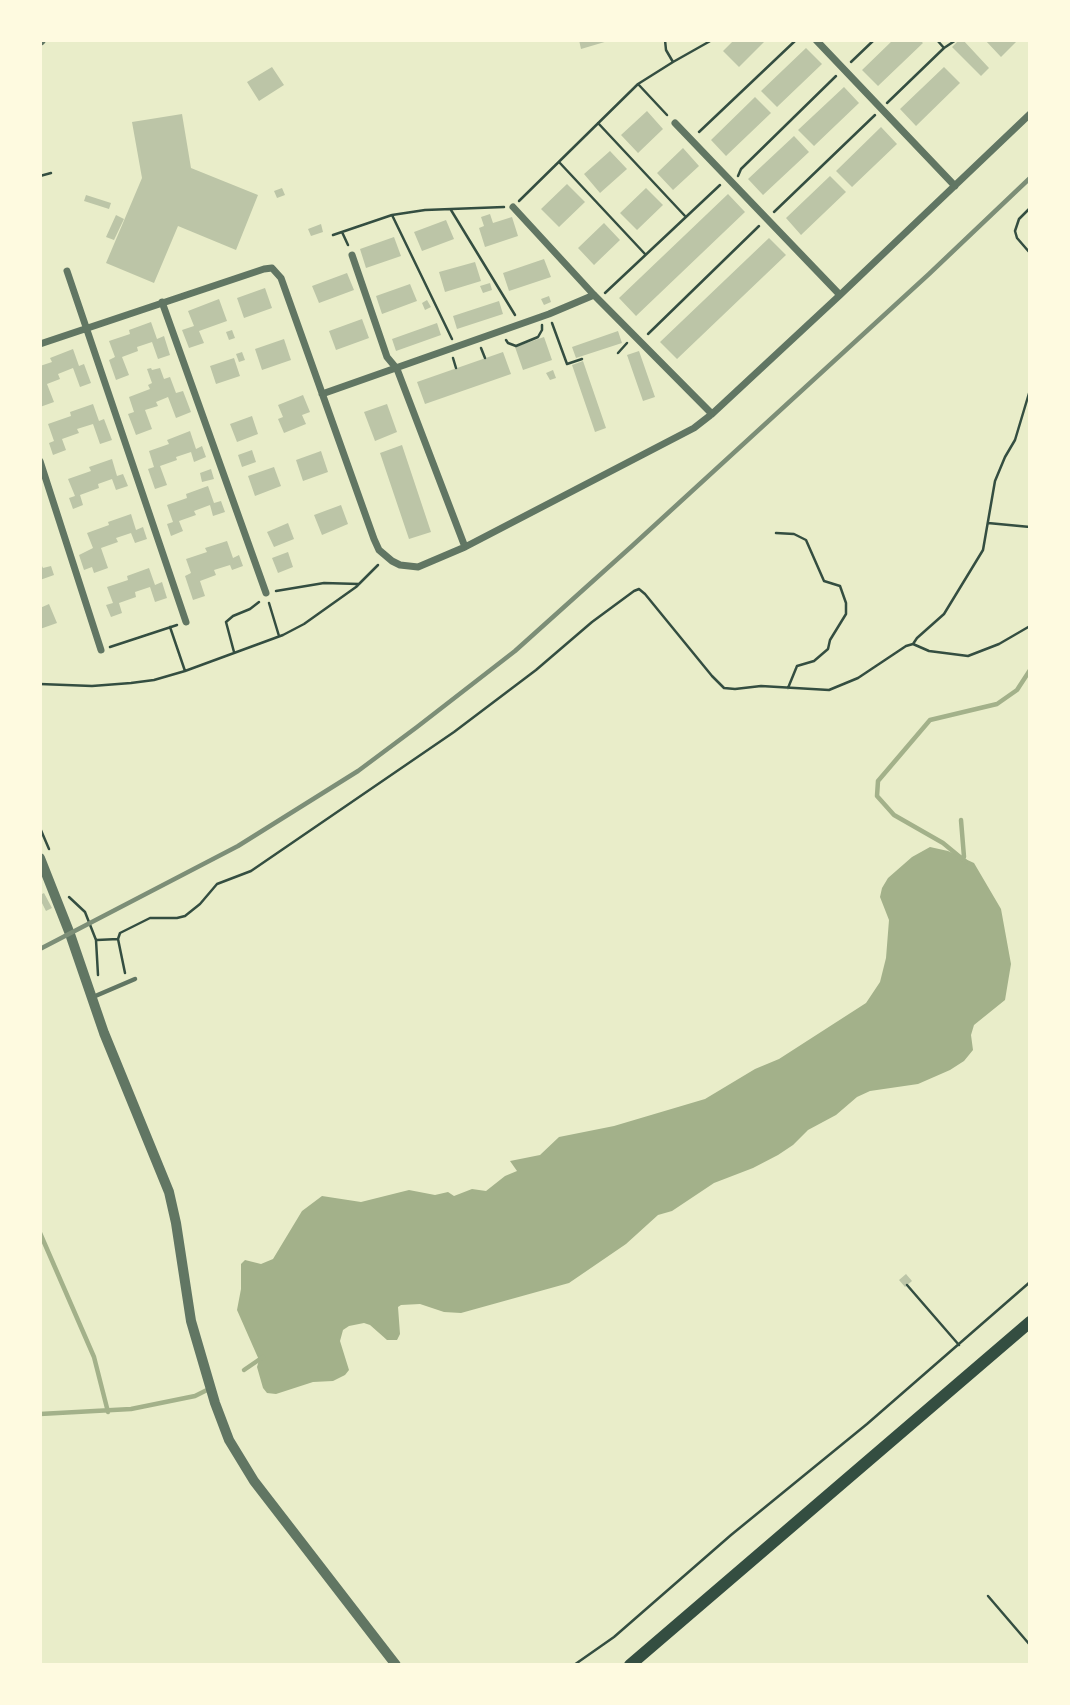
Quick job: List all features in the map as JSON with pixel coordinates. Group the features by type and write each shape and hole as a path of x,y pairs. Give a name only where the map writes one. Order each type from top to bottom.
{"main road":[{"path":"630,1665 1030,1322"}],"street":[{"path":"816,40 955,186"},
{"path":"40,344 272,268 281,278 374,540 386,558 400,565 418,567 465,547 694,428 840,295 1030,114"},
{"path":"675,123 840,295"},
{"path":"513,206 596,297 712,414"},
{"path":"352,255 387,357 397,369 465,547"},
{"path":"67,271 186,622"},
{"path":"322,394 596,297"},
{"path":"162,302 266,593"},
{"path":"40,461 101,650"},
{"path":"46,856 97,996 108,1043 169,1192 175,1214 191,1321 229,1440 254,1482 396,1665"}],"lane":[{"path":"97,996 135,979"}],"path":[{"path":"665,40 666,50 673,62"},
{"path":"333,235 392,215 425,210 513,206 638,84 712,40"},
{"path":"700,132 796,40"},
{"path":"735,185 741,169 874,40"},
{"path":"937,40 944,48"},
{"path":"641,341 944,48 956,40"},
{"path":"638,84 675,123"},
{"path":"598,123 685,216"},
{"path":"559,162 645,254"},
{"path":"40,176 51,173"},
{"path":"596,297 728,179"},
{"path":"1030,208 1019,219 1015,230 1017,238 1030,253"},
{"path":"451,209 520,324"},
{"path":"392,215 456,347"},
{"path":"342,232 352,255"},
{"path":"549,314 567,364 582,359"},
{"path":"501,331 508,343 516,346 538,337 542,330 540,317"},
{"path":"129,981 123,969 118,939 120,933 142,920 185,916 218,884 251,871 473,719 634,591 639,589 645,594 724,688 761,686 829,690 843,686 913,644 944,614 983,551 995,481 1004,457 1015,440 1030,390"},
{"path":"988,523 1030,527"},
{"path":"775,533 794,534 806,540 824,581 840,586 846,603 846,614 830,640 828,649 814,661 797,666 788,688"},
{"path":"40,684 131,683 185,671 304,624 359,584 386,558"},
{"path":"234,653 226,622 250,609 266,593 324,583 359,584"},
{"path":"266,593 279,636"},
{"path":"913,644 939,653 968,656 999,644 1030,626"},
{"path":"101,650 170,627 185,671"},
{"path":"40,828 46,856"},
{"path":"68,896 85,912 96,940 97,996"},
{"path":"96,940 118,939"},
{"path":"574,1665 614,1637 731,1535 867,1424 1030,1282"},
{"path":"907,1285 959,1345"},
{"path":"988,1596 1030,1645"}],"shaded area":[{"path":"930,847 948,851 974,863 1001,909 1011,964 1005,1000 974,1025 971,1035 973,1050 964,1061 918,1084 870,1091 857,1097 836,1115 808,1130 778,1155 714,1183 672,1211 658,1215 626,1244 569,1283 461,1313 444,1312 420,1304 401,1305 398,1307 400,1334 397,1340 387,1340 364,1323 343,1330 340,1341 349,1370 345,1375 333,1381 313,1382 276,1394 267,1393 257,1367 259,1360 237,1310 241,1289 241,1264 245,1260 261,1264 273,1259 302,1211 322,1196 361,1202 409,1190 435,1195 448,1192 454,1196 472,1189 486,1191 505,1176 517,1171 510,1161 540,1155 559,1137 614,1126 705,1099 755,1069 779,1059 866,1003 880,982 886,958 889,920 880,897 882,888 888,878 912,857"}],"building":[{"path":"579,40 608,40 608,41 581,49"},
{"path":"734,40 766,40 739,67 723,51"},
{"path":"893,40 920,40 923,43 878,86 862,70"},
{"path":"959,40 963,40 989,68 981,76 952,47"},
{"path":"985,40 1018,40 1001,57"},
{"path":"806,48 822,64 777,107 761,91"},
{"path":"272,67 284,85 259,101 247,82"},
{"path":"944,67 960,83 916,126 900,109"},
{"path":"844,87 859,103 814,146 798,130"},
{"path":"755,97 771,113 726,156 711,140"},
{"path":"647,111 663,129 638,153 621,135"},
{"path":"182,114 191,168 258,195 236,250 178,226 154,283 106,263 142,178 132,122"},
{"path":"881,127 897,144 852,187 836,171"},
{"path":"794,136 809,152 763,195 748,179"},
{"path":"683,148 699,166 673,190 657,173"},
{"path":"610,151 627,169 600,193 584,174"},
{"path":"830,176 846,192 801,235 786,218"},
{"path":"567,184 585,202 559,227 541,209"},
{"path":"282,188 285,195 277,198 274,191"},
{"path":"646,188 663,205 637,230 620,213"},
{"path":"728,194 745,212 636,316 619,298"},
{"path":"86,195 111,203 109,209 84,201"},
{"path":"490,214 493,223 512,217 518,236 485,247 479,228 484,226 481,217"},
{"path":"116,215 124,219 114,240 106,237"},
{"path":"446,220 454,239 422,251 414,232"},
{"path":"604,223 620,240 594,265 578,248"},
{"path":"321,224 323,232 311,236 308,229"},
{"path":"394,237 401,256 366,268 360,249"},
{"path":"769,238 786,255 677,359 660,342"},
{"path":"544,259 551,277 509,291 503,273"},
{"path":"475,262 481,281 445,292 439,272"},
{"path":"347,273 354,290 319,303 312,286"},
{"path":"490,283 492,290 483,293 480,286"},
{"path":"410,284 417,301 382,314 376,296"},
{"path":"265,288 272,308 244,318 237,298"},
{"path":"549,296 551,302 544,305 541,299"},
{"path":"219,299 227,321 199,331 204,343 189,348 182,330 194,326 188,311"},
{"path":"427,300 431,307 425,310 422,303"},
{"path":"499,301 503,314 457,329 453,316"},
{"path":"362,319 369,338 336,350 329,331"},
{"path":"151,322 157,339 164,336 170,355 158,359 152,342 137,347 138,351 122,357 129,375 116,380 109,360 115,357 109,341 130,334 129,330"},
{"path":"437,323 441,335 396,351 392,339"},
{"path":"232,330 235,338 229,340 226,332"},
{"path":"618,331 622,343 576,358 572,347"},
{"path":"544,337 552,360 523,370 515,347"},
{"path":"284,339 291,360 262,370 255,349"},
{"path":"73,349 79,366 84,364 91,383 80,387 73,368 58,374 60,379 47,384 54,402 40,407 40,366 52,362 50,358"},
{"path":"639,351 655,397 643,401 627,355"},
{"path":"242,352 245,360 239,362 236,354"},
{"path":"503,352 511,374 425,404 417,382"},
{"path":"234,358 240,376 216,384 210,366"},
{"path":"583,361 606,428 595,432 572,365"},
{"path":"160,368 164,379 170,377 176,393 183,391 191,412 176,418 168,397 156,402 158,406 145,410 152,429 136,435 128,414 134,412 129,397 150,389 148,385 152,383 147,369"},
{"path":"553,370 556,378 550,380 546,373"},
{"path":"303,395 310,412 302,415 306,424 284,433 278,419 283,417 278,405"},
{"path":"93,404 99,421 104,419 112,440 100,444 93,424 77,429 79,433 62,439 66,450 53,455 49,443 54,441 48,424"},
{"path":"387,404 397,432 375,441 364,412"},
{"path":"252,416 258,434 237,442 230,424"},
{"path":"190,431 196,449 202,446 206,457 194,462 191,452 160,466 167,485 155,489 148,469 154,467 149,451 169,444 167,440"},
{"path":"402,445 431,532 409,539 380,453"},
{"path":"252,450 256,462 242,467 238,455"},
{"path":"321,451 328,472 303,481 296,460"},
{"path":"112,459 117,476 123,474 128,486 116,490 112,479 98,484 99,488 80,495 83,505 73,509 69,498 75,496 68,479 91,471 89,467"},
{"path":"274,467 281,486 255,496 248,476"},
{"path":"211,469 214,479 202,482 200,473"},
{"path":"208,486 214,503 221,501 225,512 213,516 210,505 194,511 196,515 179,521 183,531 171,536 167,524 173,522 167,505"},
{"path":"341,505 348,524 322,535 314,515"},
{"path":"131,514 136,530 143,527 147,539 135,543 131,533 116,538 118,542 101,548 108,568 94,573 92,567 84,570 79,555 93,548 87,533"},
{"path":"288,523 294,539 274,547 267,532"},
{"path":"227,541 233,558 239,555 243,566 232,570 230,565 214,570 216,575 200,581 205,596 193,600 185,576 191,573 186,559 207,552 205,548"},
{"path":"288,552 293,567 278,573 272,558"},
{"path":"40,562 43,568 51,566 54,575 40,580"},
{"path":"149,568 155,585 162,582 167,598 155,602 150,587 135,592 136,597 119,603 122,613 111,617 106,605 113,603 107,587 128,580 127,576"},
{"path":"49,604 57,623 40,629 40,608"},
{"path":"44,893 52,908 46,911 40,899 40,895"},
{"path":"906,1274 912,1281 905,1287 899,1280"}],"waterway":[{"path":"966,862 943,843 894,815 877,796 878,781 930,720 997,704 1017,690 1030,670"},
{"path":"961,820 964,857"},
{"path":"40,1233 94,1357 108,1412"},
{"path":"244,1370 263,1357"},
{"path":"40,1414 131,1409 195,1396 209,1389"}],"railway":[{"path":"40,949 238,846 358,771 515,651 929,274 1030,178"}]}
